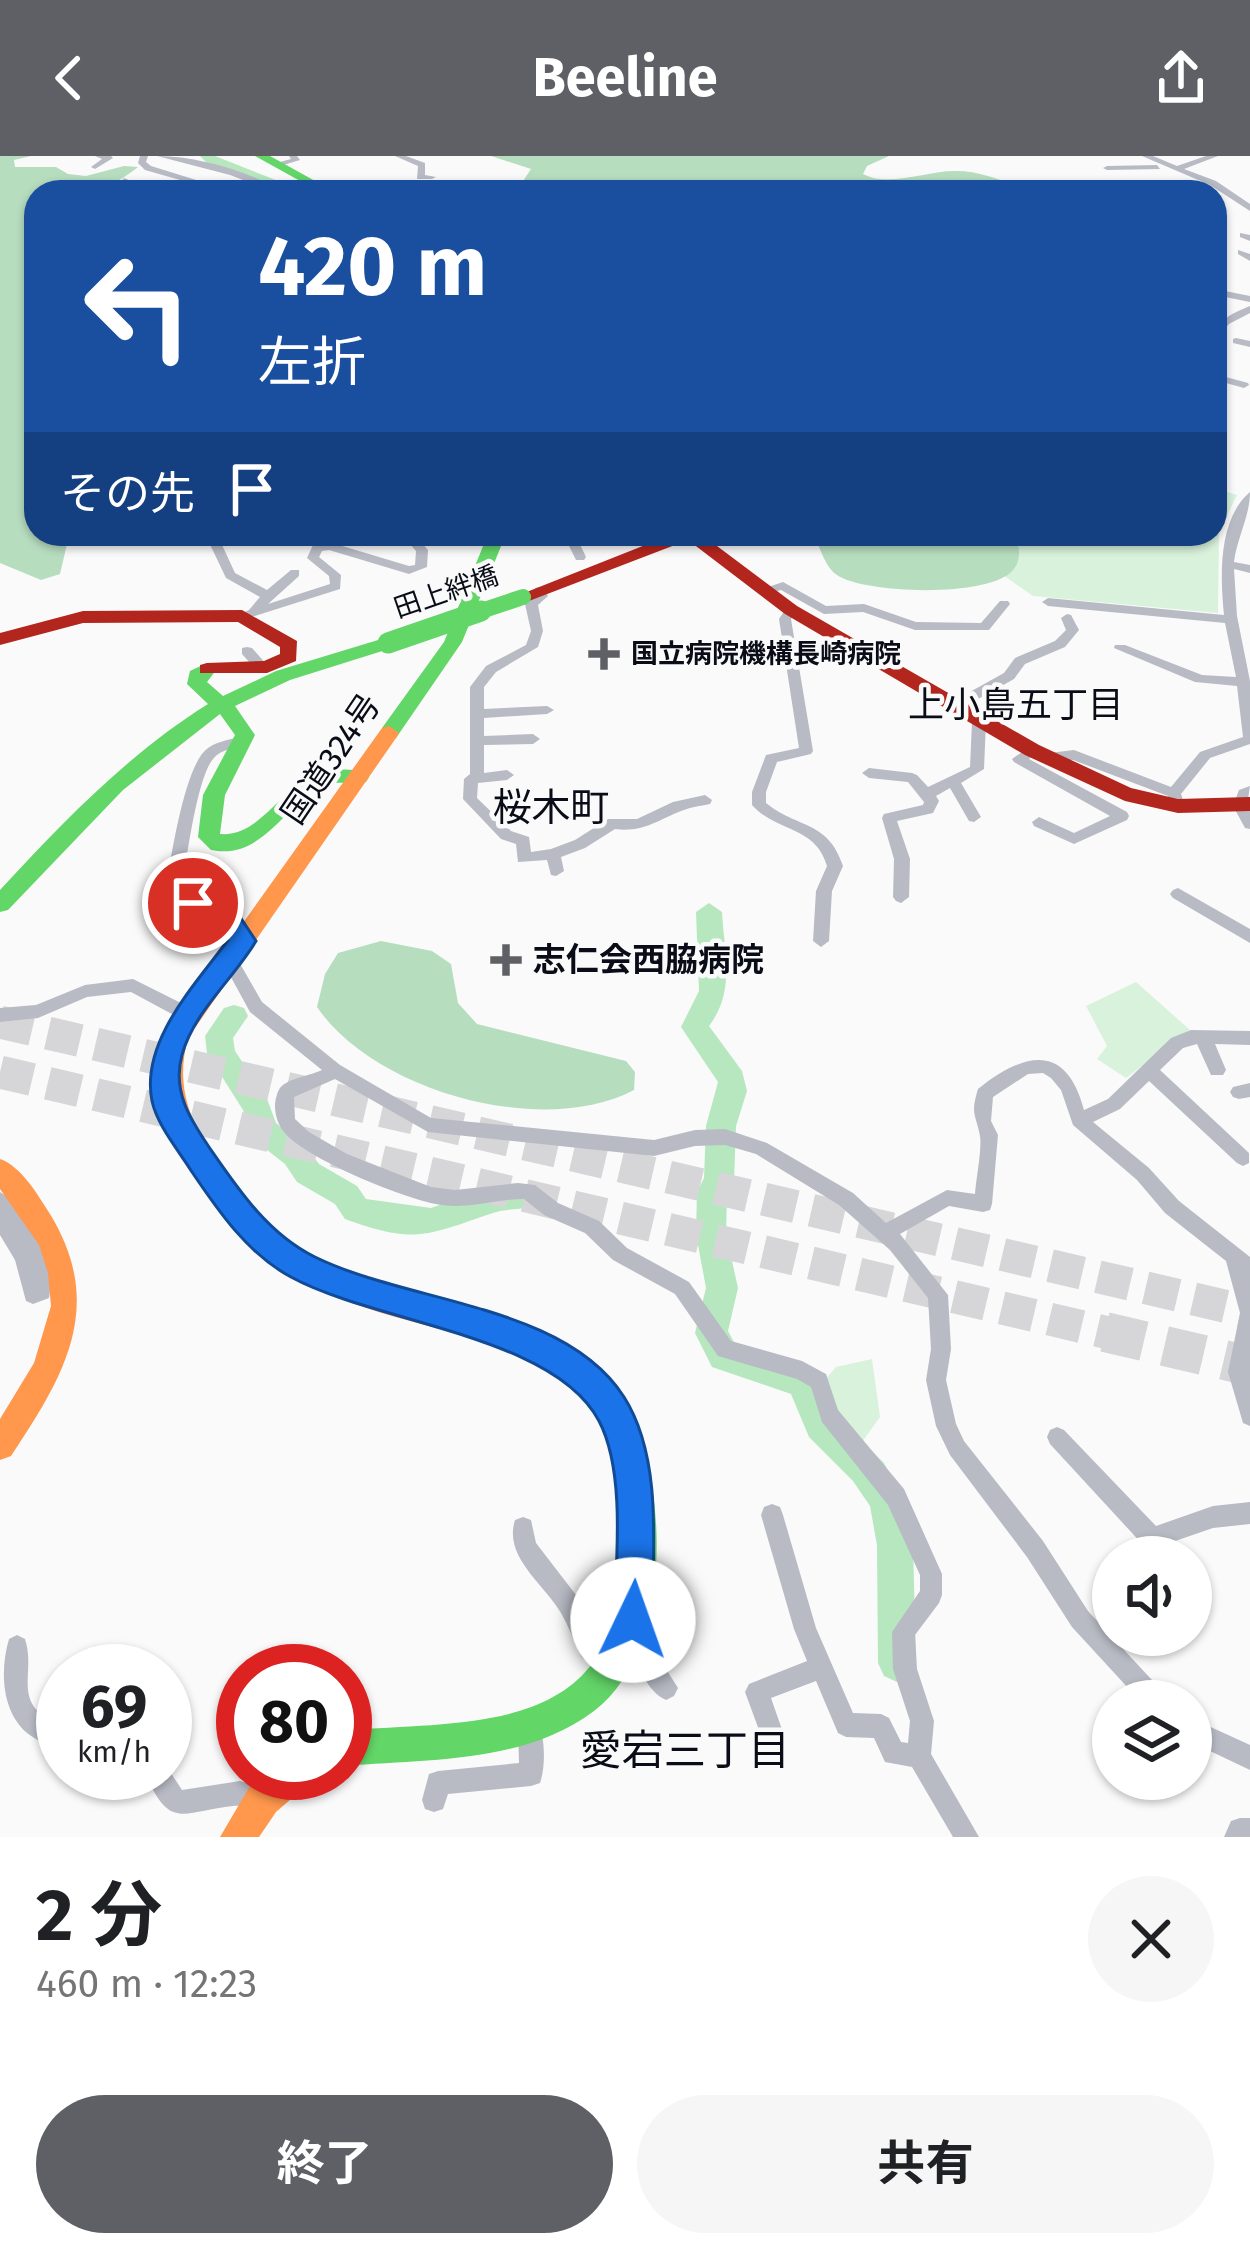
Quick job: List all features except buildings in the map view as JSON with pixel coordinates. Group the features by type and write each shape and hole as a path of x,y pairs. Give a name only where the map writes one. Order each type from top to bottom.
{"main road":[{"path":"279,159 311,180"},
{"name":"国道324号","path":"372,1745 530,1728 590,1694 610,1672 632,1626 636,1547 620,1424 582,1373 550,1351 327,1279 300,1266 239,1216 166,1101 168,1055 189,1015 453,642 492,546"},
{"name":"田上絆橋","path":"0,904 118,779 157,745 221,705 253,688 657,546"},
{"path":"704,546 791,610 1039,753 1125,794 1248,806"},
{"path":"0,640 83,616 247,615 290,645 286,660 226,662 202,670 196,684 243,727 244,741 224,770 208,815 209,837 220,845 253,840 289,801 326,774 347,772 359,777"},
{"path":"0,1170 33,1200 62,1251 67,1318 39,1391 0,1445"},
{"path":"238,1837 262,1800"}],"street":[{"path":"94,167 109,158 99,156"},
{"path":"144,156 142,163 148,168 195,180"},
{"path":"161,156 251,180"},
{"path":"399,156 422,165 420,177 432,177"},
{"path":"1106,156 1112,167 1172,168 1214,156"},
{"path":"1146,156 1205,180"},
{"path":"1227,193 1250,208"},
{"path":"1227,202 1238,200"},
{"path":"1236,341 1250,344"},
{"path":"1227,380 1244,385"},
{"path":"1176,799 1205,755 1250,739 1250,708 1226,619 1232,531 1250,495"},
{"path":"217,546 230,575 268,596"},
{"path":"247,615 336,586 335,575 313,558 316,548 335,547 409,571 421,567 418,546"},
{"path":"575,546 580,557"},
{"path":"1231,565 1250,569"},
{"path":"247,615 295,573"},
{"path":"762,591 783,586 824,610 864,608 915,626 984,627 1004,604"},
{"path":"531,594 542,596 530,604 537,631 532,647 485,674 477,687 477,776 470,787 472,802 506,836 524,841 523,858 554,863 613,823 628,827 645,823 678,802 705,800"},
{"path":"1048,602 1226,619"},
{"path":"791,610 784,619 806,751 771,758 758,792 759,805 770,816 809,827 830,848 835,866 824,891 821,941"},
{"path":"955,706 1009,676 1020,661 1066,640 1073,630 1067,618"},
{"path":"1233,644 1250,642"},
{"path":"1120,648 1200,679 1244,682"},
{"path":"1228,700 1250,708"},
{"path":"476,714 547,710"},
{"path":"927,794 977,769 979,722"},
{"path":"477,741 533,739"},
{"path":"244,741 217,748 204,761 186,811 187,834 176,874 193,903 227,917 256,1007 334,1070 428,1124 655,1148 720,1136 761,1148 813,1177 885,1233 938,1295 941,1349 935,1380 946,1426 957,1448 1023,1533 1080,1619 1137,1680"},
{"path":"1039,753 1019,758 1122,816 1074,838 1039,822"},
{"path":"869,772 912,778 932,801 928,809 889,818 902,859 901,897"},
{"path":"477,776 507,776"},
{"path":"954,783 974,817"},
{"path":"1178,894 1250,937"},
{"path":"0,1015 38,1011 85,991 133,985 189,1015"},
{"path":"1203,1036 1217,1070"},
{"path":"1079,1120 1114,1104 1177,1043 1203,1036 1250,1038"},
{"path":"885,1233 947,1198 983,1204 989,1135 982,1121 984,1094 1017,1068 1033,1064 1058,1074 1079,1120 1143,1174 1172,1207 1245,1261 1250,1313 1238,1372 1250,1415"},
{"path":"334,1070 322,1081 295,1086 286,1094 286,1118 303,1137 424,1194 442,1198 528,1191 551,1209 592,1227 620,1254 682,1288 725,1348 802,1371 819,1381 829,1415 896,1497 931,1574 931,1595 903,1632 905,1669 922,1721 919,1756 967,1837"},
{"path":"1148,1070 1243,1158"},
{"path":"0,1200 25,1227 36,1254 42,1292 33,1295 25,1257 0,1219"},
{"path":"1057,1437 1152,1538 1213,1517 1250,1513"},
{"path":"772,1515 820,1669 846,1726 881,1726 894,1753 919,1756"},
{"path":"523,1528 525,1547 568,1603 590,1650 614,1619 632,1626 645,1637 646,1658 666,1688"},
{"path":"17,1647 10,1676 21,1706 36,1725"},
{"path":"774,1742 757,1692 820,1669"},
{"path":"434,1800 438,1783 531,1774 530,1728"},
{"path":"1212,1740 1250,1758"},
{"path":"174,1800 184,1804 216,1797"},
{"path":"1236,1837 1240,1830 1250,1830"}],"green space":[{"path":"0,156 31,156 14,160 15,167 56,167 86,176 138,167 117,180 24,180 24,546 67,546 60,574 41,580 0,563"},
{"path":"491,156 889,156 867,166 863,174 885,179 946,171 1000,180 524,180 531,169"},
{"path":"1227,492 1237,495 1227,516"},
{"path":"819,546 1019,548 1016,566 1000,579 955,589 873,586 837,575"},
{"path":"988,546 1219,546 1218,613 1033,596 984,562"},
{"path":"381,941 432,951 451,964 458,1003 477,1024 626,1061 635,1072 634,1090 597,1104 509,1107 463,1098 378,1063 344,1037 317,1007 325,974 338,953"},
{"path":"1136,982 1190,1030 1126,1078 1097,1059 1107,1046 1086,1006"},
{"path":"872,1359 880,1417 862,1442 834,1410 824,1381 836,1367"}],"waterway":[{"path":"207,156 265,180"},
{"path":"709,912 713,991 695,1027 732,1079 733,1091 721,1126 719,1181 712,1192 711,1234 722,1288 711,1333 724,1356 803,1382 821,1425 877,1483 887,1501 895,1545 897,1663"},
{"path":"234,1016 219,1036 221,1053 257,1107 263,1130 295,1155 308,1173 346,1195 356,1210 431,1222 487,1201 520,1197"}],"tunnel":[{"path":"0,1022 1250,1312"},
{"path":"0,1072 1117,1335"},
{"path":"1105,1332 1250,1366"}],"traffic: fast":[{"path":"261,156 306,180"},
{"path":"389,733 453,642 492,546"},
{"path":"388,643 523,597"},
{"path":"0,904 115,785 178,733 266,682 388,643"},
{"path":"207,669 197,675 197,684 236,717 245,735 214,795 209,837 219,845 259,830 317,781 359,777"},
{"path":"372,1746 465,1740 551,1718 597,1685 624,1647 632,1623 639,1560 629,1456 620,1427 601,1395 564,1361 531,1343"}],"traffic: slow":[{"path":"389,733 177,1035 169,1068 171,1098 189,1141 216,1181 246,1220 281,1253 339,1285 531,1343"},
{"path":"0,1170 31,1206 51,1241 62,1273 65,1306 46,1372 0,1445"},
{"path":"238,1837 262,1800"}],"traffic: jam":[{"path":"523,597 657,546"},
{"path":"706,546 791,610 1032,750 1125,794 1178,806 1250,804"},
{"path":"0,639 83,617 242,616 290,645 289,657 267,667 207,669"}],"place":[{"name":"国立病院機構長崎病院","path":"604,654"},
{"name":"志仁会西脇病院","path":"506,960"}],"district":[{"name":"上小島五丁目","path":"1016,705"},
{"name":"桜木町","path":"551,808"},
{"name":"愛宕三丁目","path":"685,1751"}],"route":[{"path":"193,903 227,917 242,941 189,1015 168,1055 166,1101 182,1131 239,1216 300,1266 372,1295 533,1343 582,1373 608,1402 625,1445 635,1525 633,1620"}]}
